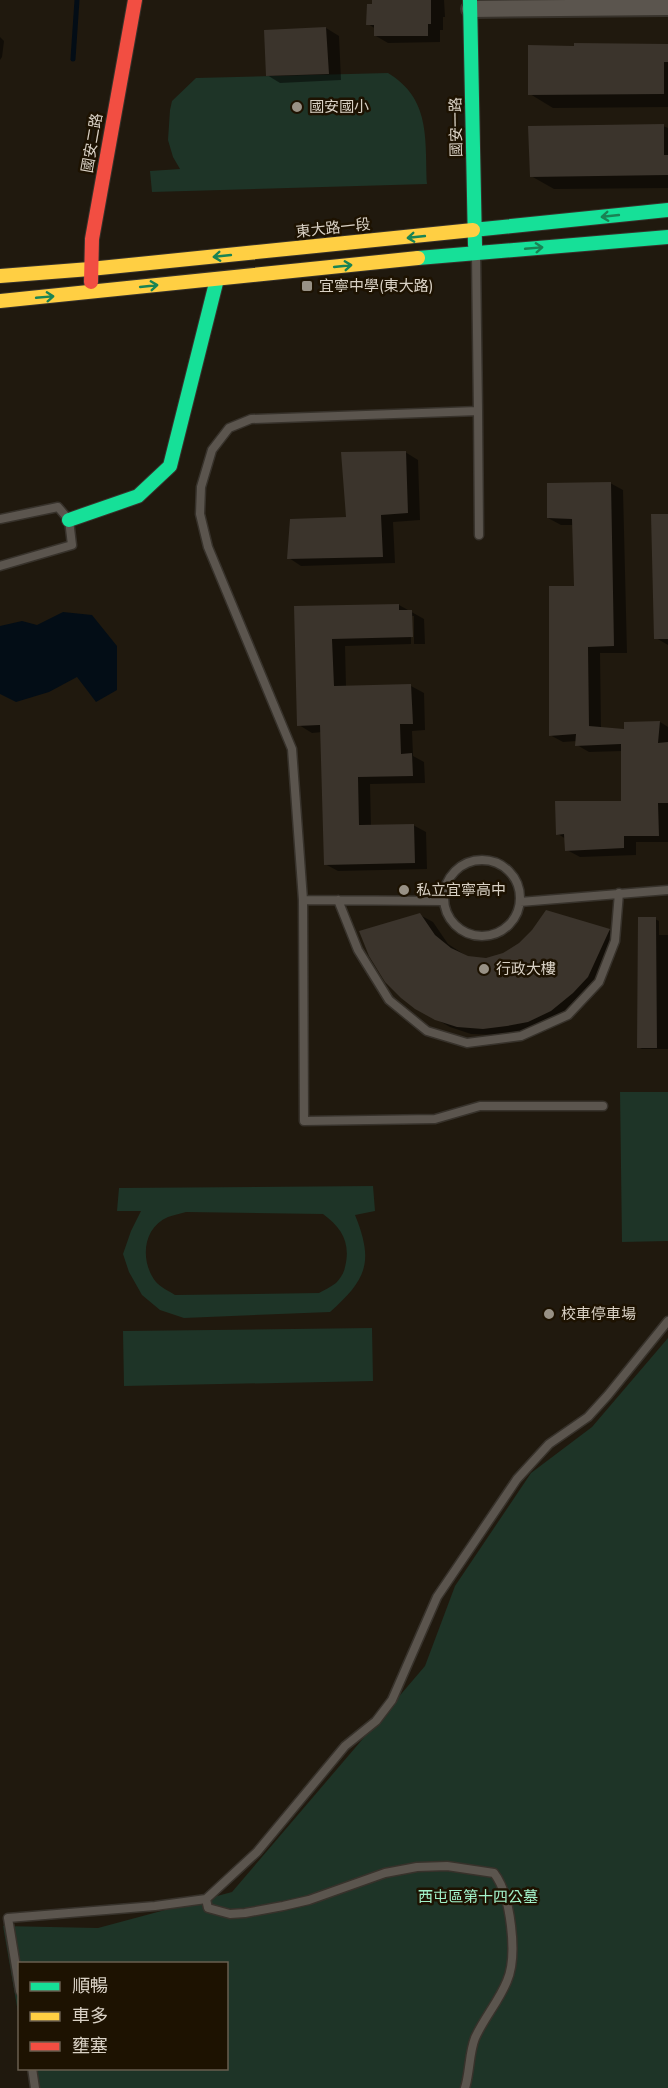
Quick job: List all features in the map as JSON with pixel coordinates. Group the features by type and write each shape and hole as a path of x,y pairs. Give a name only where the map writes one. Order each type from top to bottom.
{"street":[{"name":"國安二路","path":"91,292 92,239 135,0"},
{"path":"470,5 668,7"},
{"name":"國安一路","path":"470,5 476,252"},
{"name":"東大路一段","path":"0,276 90,269 668,210"},
{"path":"0,301 476,252 668,237"},
{"path":"69,520 138,496 170,466 217,279"}],"lane":[{"path":"476,252 479,535"},
{"path":"478,411 251,419 229,428 212,450 201,487 200,514 208,547 292,749 303,900 304,1121 435,1119 480,1106 603,1106"},
{"path":"0,519 58,507 69,520 72,545 0,566"},
{"path":"483,860 503,866 511,873 520,892 518,914 503,931 493,936 470,935 460,930 446,912 444,901 444,890 454,871 473,861 483,860"},
{"path":"520,902 668,890"},
{"path":"338,900 358,950 389,1000 427,1031 467,1043 521,1036 568,1015 599,982 615,941 619,893"},
{"path":"303,900 444,901"},
{"path":"18,1980 8,1918 155,1906 206,1899 256,1852 330,1763 381,1714 392,1700 437,1597 517,1479 549,1444 588,1417 668,1321"},
{"path":"206,1899 208,1908 230,1914 245,1913 309,1900 396,1871 447,1866 494,1873 507,1907 512,1947 511,1965 504,1988 474,2040 465,2088"},
{"path":"32,2070 34,2088"}],"green space":[{"path":"388,73 402,83 419,108 425,136 427,184 152,192 150,171 180,169 173,157 168,140 170,110 172,101 196,78"},
{"path":"620,1092 668,1092 668,1241 622,1242"},
{"path":"373,1186 375,1211 355,1215 364,1245 364,1269 352,1290 330,1312 184,1318 160,1310 142,1295 129,1272 123,1254 141,1211 117,1211 119,1188","holes":["186,1212 323,1214 340,1231 346,1243 347,1258 339,1280 319,1293 175,1295 156,1282 147,1265 146,1246 149,1237 159,1222 168,1217"]},
{"path":"372,1328 373,1381 124,1386 123,1331"},
{"name":"西屯區第十四公墓","path":"668,1338 668,2088 32,2088 28,2070 228,2070 228,1962 18,1962 18,2012 3,1926 98,1928 232,1892 425,1666 455,1586 531,1473 592,1427"}],"shaded area":[{"path":"63,612 92,615 117,646 117,690 96,702 77,677 49,692 16,702 0,694 0,626 22,621 37,625"}],"building":[{"path":"372,0 431,0 431,24 428,24 428,36 374,36 374,25 366,25 367,4 372,4"},
{"path":"326,27 329,74 266,76 264,30"},
{"path":"574,43 668,44 668,62 664,62 664,94 528,95 528,45 574,46"},
{"path":"664,124 664,155 668,155 668,175 530,177 528,126"},
{"path":"406,451 408,513 381,515 383,557 287,559 290,519 346,517 341,452"},
{"path":"611,482 614,646 588,647 589,726 624,729 624,722 660,721 658,743 668,742 668,803 658,803 659,836 624,836 624,848 565,851 564,834 556,835 555,801 621,801 621,744 575,746 576,734 549,736 549,586 574,586 572,519 547,518 547,483"},
{"path":"651,514 668,514 668,639 654,639"},
{"path":"399,604 399,610 412,610 413,637 332,639 334,686 411,684 413,724 400,724 401,754 412,753 413,776 358,777 359,825 414,824 415,863 324,865 320,725 297,726 294,606"},
{"name":"行政大樓","path":"546,910 610,929 588,977 551,1011 528,1022 483,1029 457,1027 435,1020 401,998 385,982 369,956 359,931 420,913 435,935 451,948 468,956 486,958 503,953 519,943 532,930"},
{"path":"638,917 656,917 657,1048 637,1048"}],"waterway":[{"path":"73,59 77,0"}],"traffic: fast":[{"path":"470,0 475,245"},
{"path":"473,230 668,210"},
{"path":"418,258 668,237"},
{"path":"69,520 138,496 170,466 217,279"}],"traffic: slow":[{"path":"0,276 473,230"},
{"path":"0,301 418,258"}],"traffic: jam":[{"path":"91,282 92,239 135,0"}],"place":[{"name":"國安國小","path":"297,107"},
{"name":"宜寧中學(東大路)","path":"307,286"},
{"name":"私立宜寧高中","path":"404,890"},
{"name":"行政大樓","path":"484,969"},
{"name":"校車停車場","path":"549,1314"}]}
